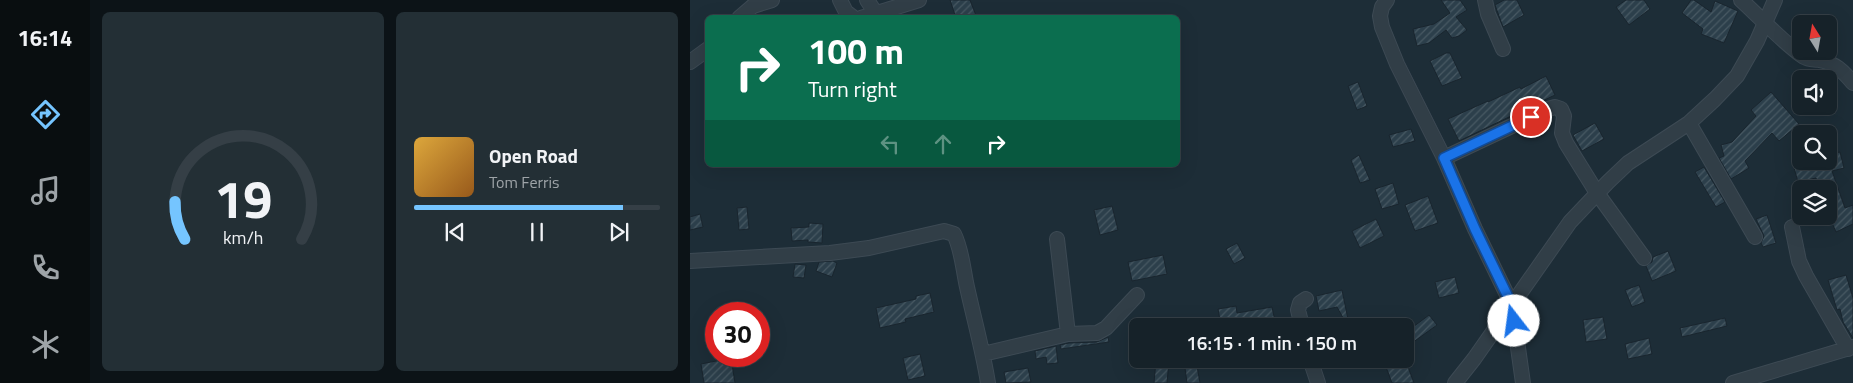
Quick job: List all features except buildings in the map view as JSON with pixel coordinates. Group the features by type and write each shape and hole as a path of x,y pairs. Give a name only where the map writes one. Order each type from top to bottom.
{"street":[{"path":"742,15 753,6 772,0"},
{"path":"840,0 846,12 850,15"},
{"path":"871,6 919,0"},
{"path":"1387,0 1382,7 1380,16 1382,27 1396,64 1444,158 1475,229 1512,305 1523,383"},
{"path":"1485,0 1488,14 1503,49"},
{"path":"1741,0 1765,21 1772,30 1806,58 1830,62 1839,67 1853,83"},
{"path":"1455,383 1474,359 1570,222 1628,163 1688,122 1738,76 1757,41 1775,0"},
{"path":"690,62 705,51"},
{"path":"1444,158 1548,108 1555,107 1561,109 1564,116 1562,133 1566,143 1597,193 1644,258"},
{"path":"1688,122 1755,237"},
{"path":"1734,383 1851,348 1806,276 1799,261 1792,227"},
{"path":"690,261 830,253 869,248 944,231 954,234 959,244 988,383"},
{"path":"1057,239 1068,334"},
{"path":"983,354 1068,334 1097,333 1102,331 1137,295"},
{"path":"1300,318 1298,310 1300,303 1306,299"},
{"path":"1313,368 1318,383"}],"route":[{"path":"1514,321 1512,305 1475,229 1444,158 1531,117"}]}
